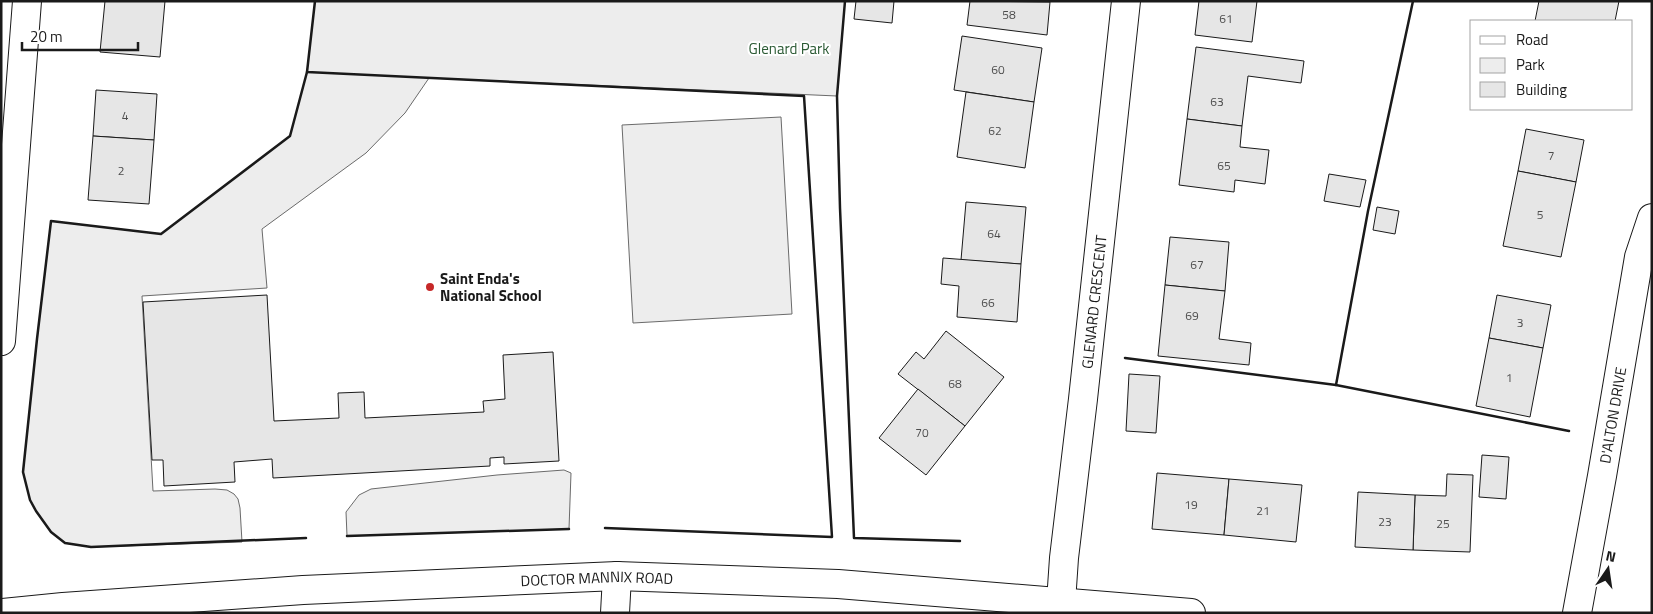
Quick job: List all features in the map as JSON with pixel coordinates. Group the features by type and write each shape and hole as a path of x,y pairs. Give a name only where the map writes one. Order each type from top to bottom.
{"street":[{"path":"1,341 27,1"},
{"name":"GLENARD CRESCENT","path":"1061,602 1064,558 1126,1"},
{"name":"D'ALTON DRIVE","path":"1577,613 1639,257 1652,218"},
{"path":"615,613 617,576"},
{"name":"DOCTOR MANNIX ROAD","path":"3,613 73,606 303,590 617,576 838,584 1191,613"}],"green space":[{"name":"Glenard Park","path":"315,1 845,1 837,96 429,78 405,113 366,153 262,229 267,288 142,296 153,491 215,489 227,490 234,494 238,499 240,508 242,542 91,547 65,543 51,532 36,511 30,500 23,472 51,221 161,234 290,136 307,72"},
{"path":"781,117 792,314 633,323 622,125"},
{"path":"564,470 571,473 569,529 347,536 346,512 359,495 371,489 497,475"}],"building":[{"path":"105,1 165,1 160,57 100,52"},
{"path":"856,1 894,1 892,23 854,19"},
{"path":"970,1 1050,2 1047,35 967,25"},
{"path":"1199,1 1257,1 1252,42 1195,35"},
{"path":"1539,1 1619,1 1615,20 1535,20"},
{"path":"962,36 1042,48 1034,102 954,90"},
{"path":"1196,47 1304,61 1301,83 1248,76 1242,126 1187,119"},
{"path":"96,90 157,94 154,140 93,136"},
{"path":"966,92 1034,102 1025,168 957,157"},
{"path":"1187,119 1242,126 1240,147 1269,150 1265,184 1235,180 1234,192 1179,185"},
{"path":"1526,129 1584,140 1576,182 1518,171"},
{"path":"93,136 154,140 149,204 88,200"},
{"path":"1518,171 1576,182 1561,257 1503,246"},
{"path":"1329,174 1366,180 1360,207 1324,201"},
{"path":"966,202 1026,207 1021,264 961,260"},
{"path":"1377,207 1399,211 1395,234 1373,230"},
{"path":"1170,237 1229,242 1225,291 1165,285"},
{"path":"943,258 1021,264 1017,322 957,317 959,286 941,284"},
{"path":"1165,285 1225,291 1219,339 1251,343 1249,365 1158,356"},
{"path":"267,295 274,421 339,418 338,393 364,392 365,418 484,412 483,401 505,399 503,355 553,352 559,461 504,464 504,457 490,458 490,466 273,478 272,459 234,462 235,482 164,486 163,460 152,460 143,302"},
{"path":"1497,295 1551,305 1543,348 1489,338"},
{"path":"946,331 1004,377 965,426 898,374 916,352 924,359"},
{"path":"1489,338 1543,348 1530,417 1476,406"},
{"path":"1129,374 1160,376 1156,433 1126,431"},
{"path":"918,389 965,426 926,475 879,438"},
{"path":"1482,455 1509,457 1506,499 1479,497"},
{"path":"1157,473 1229,479 1224,535 1152,529"},
{"path":"1447,474 1473,475 1470,552 1413,550 1415,495 1446,496"},
{"path":"1229,479 1302,485 1296,542 1224,535"},
{"path":"1358,492 1415,495 1413,550 1355,547"}],"wall":[{"path":"315,1 307,72 804,96 832,537 605,528"},
{"path":"845,1 837,96 854,538 960,541"},
{"path":"1336,385 1368,211 1413,1"},
{"path":"306,538 91,547 65,543 51,532 36,511 30,500 23,472 51,221 161,234 290,136 307,72"},
{"path":"1125,358 1336,385 1569,431"},
{"path":"347,536 569,529"}],"place":[{"name":"Saint Enda's National School","path":"430,287"}]}
